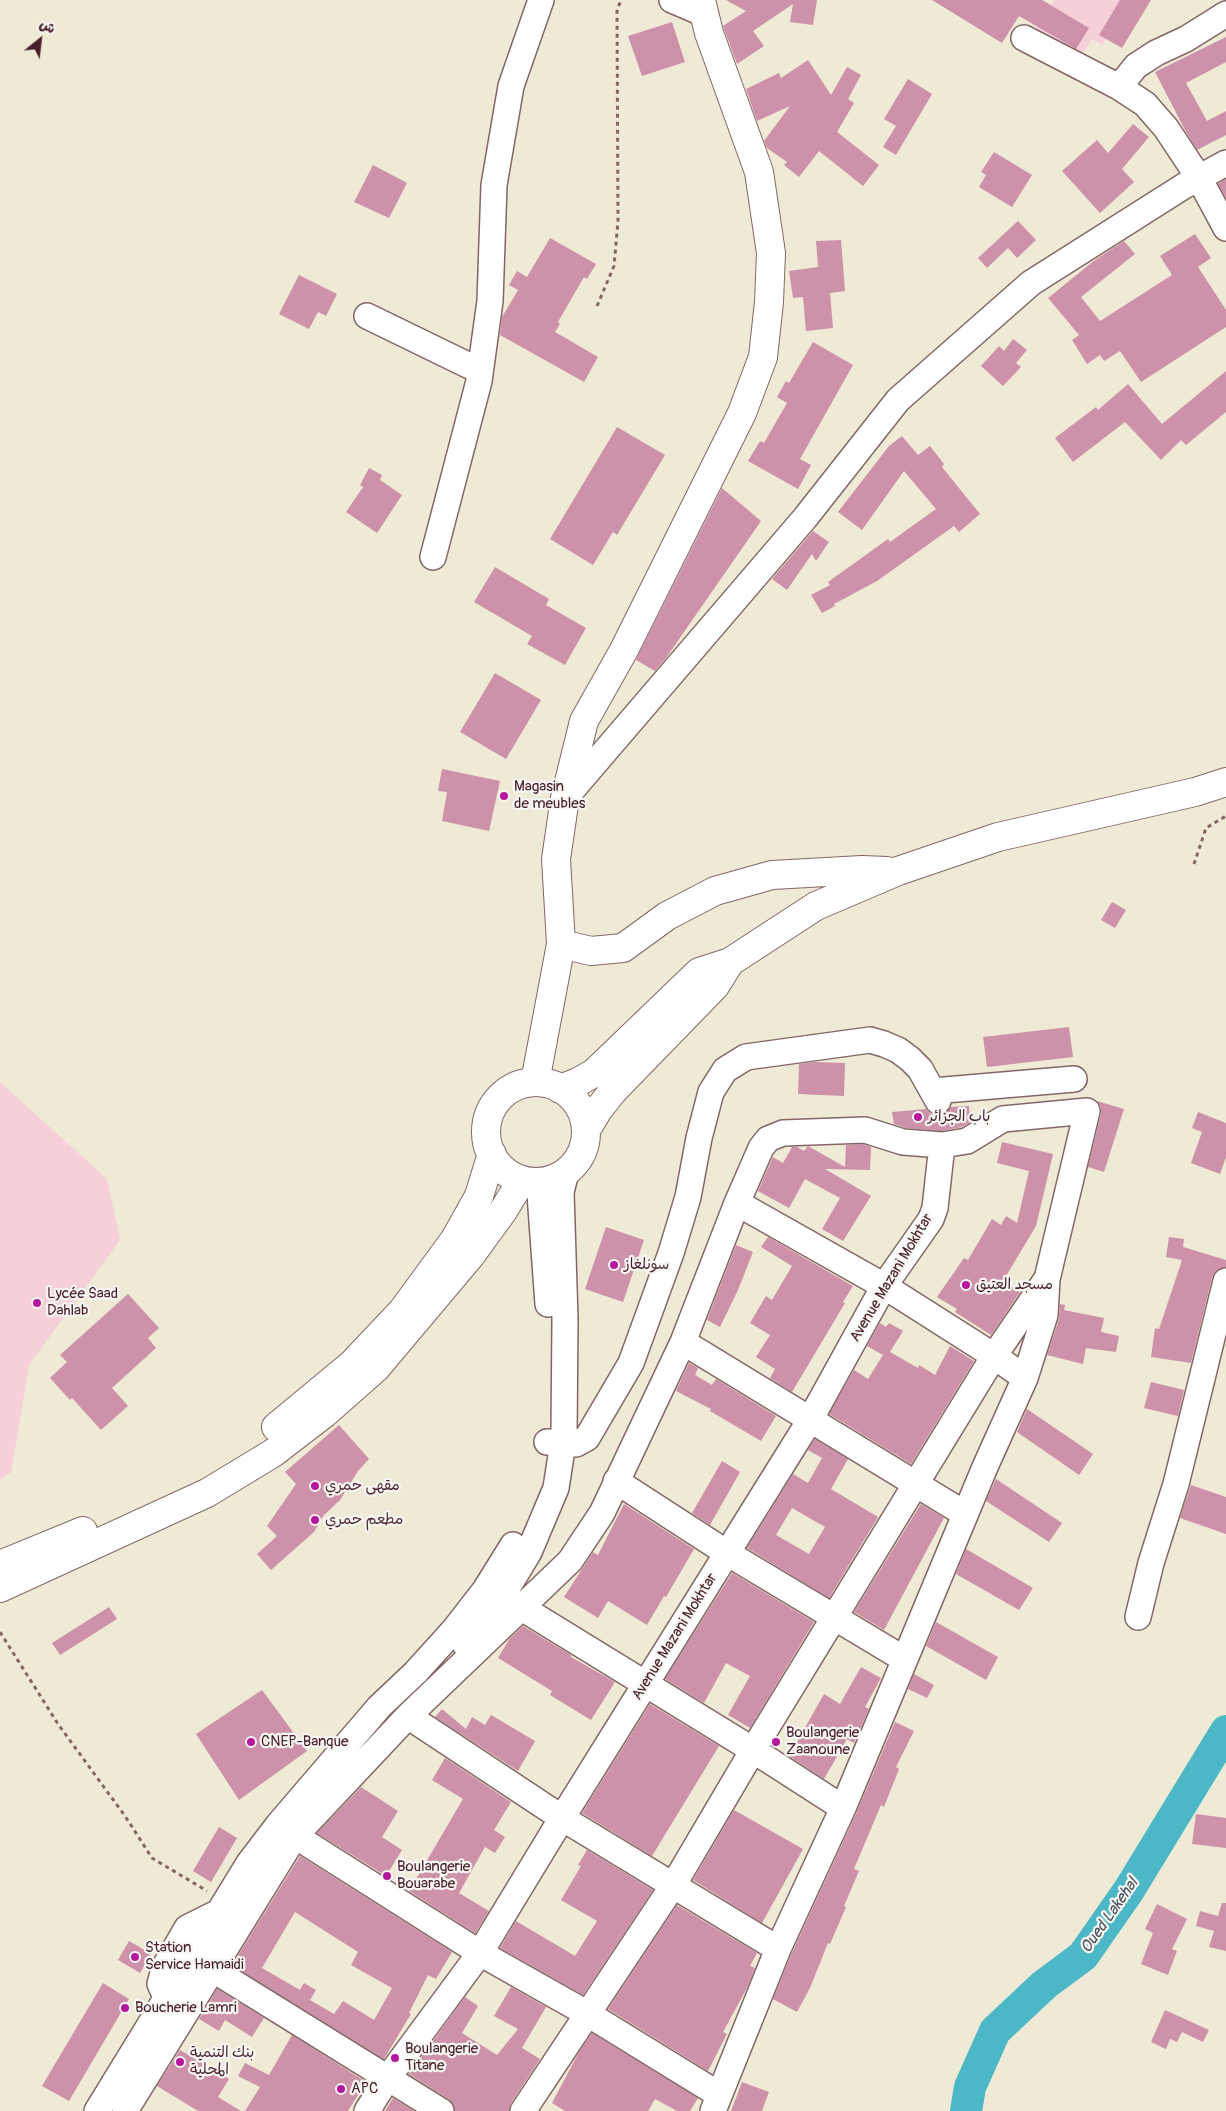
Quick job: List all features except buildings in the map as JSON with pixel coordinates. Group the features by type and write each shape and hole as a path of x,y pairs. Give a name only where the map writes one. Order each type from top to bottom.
{"main road":[{"path":"548,1086 561,944 556,859 565,798 584,721 624,650 742,413 763,357 769,302 771,253 758,172 709,33 703,7"},
{"path":"548,1086 571,1096 579,1106 586,1130 584,1146 578,1161 566,1172 556,1178 527,1181 510,1174 499,1165 492,1154 487,1141 487,1127 494,1107 508,1091 521,1085 548,1086 578,1082 594,1073 699,972 730,962 816,906 898,871 998,837 1195,792 1226,782"},
{"path":"561,944 591,951 623,948 667,916 714,891 772,875 862,870 898,871"},
{"path":"586,1130 598,1110 613,1091 715,986 730,962"},
{"path":"0,1565 108,1521 182,1486 245,1450 301,1408 352,1364 403,1310 456,1239 479,1196 492,1154"},
{"path":"0,1588 207,1493 273,1453 325,1413 376,1368 471,1255 527,1181"}],"street":[{"path":"433,557 480,371 490,301 494,185 511,86 541,0"},
{"path":"672,0 703,7"},
{"path":"1119,87 1136,66 1156,53 1186,39 1226,14"},
{"path":"1024,38 1119,87 1145,104 1166,128 1199,178 1226,228"},
{"path":"565,798 798,526 898,400 1031,283 1226,163"},
{"path":"367,316 480,371"},
{"path":"556,1443 576,1444 587,1438 632,1363 688,1197 699,1138 711,1092 725,1070 746,1057 870,1040 891,1047 910,1058 936,1096 1074,1079"},
{"path":"97,2111 167,1999 202,1963 222,1907 249,1863 408,1716 570,1561 602,1513 683,1342 737,1203 761,1148 768,1139 783,1133 865,1130 903,1142 942,1145 967,1141 1002,1119 1087,1112 1047,1279 1045,1315 1025,1378 965,1514 843,1808 778,1949 715,2102 588,2014 480,1953 286,1830"},
{"name":"Avenue Mazani Mokhtar","path":"367,2111 387,2079 480,1953 810,1420 884,1286 931,1219 935,1208 942,1145"},
{"path":"125,2111 202,1963 286,1830 404,1714 470,1639 500,1600 529,1552 556,1488 556,1443 565,1319 562,1192 566,1172"},
{"path":"527,1181 540,1194 550,1322 551,1399 556,1443"},
{"path":"737,1203 884,1286 1025,1378"},
{"path":"523,2111 674,1884 753,1750 994,1356 1047,1279"},
{"path":"1138,1617 1151,1563 1176,1484 1226,1281"},
{"path":"683,1342 965,1514"},
{"path":"616,1482 727,1553 904,1659"},
{"path":"522,1608 753,1750 843,1808"},
{"path":"408,1716 562,1818 674,1884 778,1949"},
{"path":"167,1999 160,1984 165,1966 187,1928 222,1907"},
{"path":"202,1963 441,2111"}],"path":[{"path":"597,306 614,266 618,221 617,8 622,0"},
{"path":"1194,864 1206,828 1226,816"},
{"path":"0,1632 58,1724 125,1816 152,1858 222,1907"}],"shaded area":[{"path":"1054,0 1130,0 1102,45 1092,39 1077,62 1033,35"},
{"name":"Lycée Saad Dahlab","path":"0,1082 107,1179 120,1240 29,1365 11,1472 0,1480"}],"waterway":[{"name":"Oued Lakehal","path":"966,2111 970,2087 995,2031 1044,1985 1083,1956 1129,1890 1226,1731"}],"place":[{"name":"Magasin de meubles","path":"504,796"},
{"name":"باب الجزائر","path":"918,1117"},
{"name":"سونلغاز","path":"614,1265"},
{"name":"مسجد العتيق","path":"966,1285"},
{"name":"Lycée Saad Dahlab","path":"37,1303"},
{"name":"مقهى حمري","path":"315,1486"},
{"name":"مطعم حمري","path":"315,1520"},
{"name":"CNEP-Banque","path":"251,1742"},
{"name":"Boulangerie Zaanoune","path":"776,1742"},
{"name":"Boulangerie Bouarabe","path":"387,1876"},
{"name":"Station Service Hamaidi","path":"135,1957"},
{"name":"Boucherie Lamri","path":"125,2008"},
{"name":"Boulangerie Titane","path":"395,2058"},
{"name":"بنك التنمية المحلية","path":"180,2062"},
{"name":"APC","path":"341,2089"}]}
